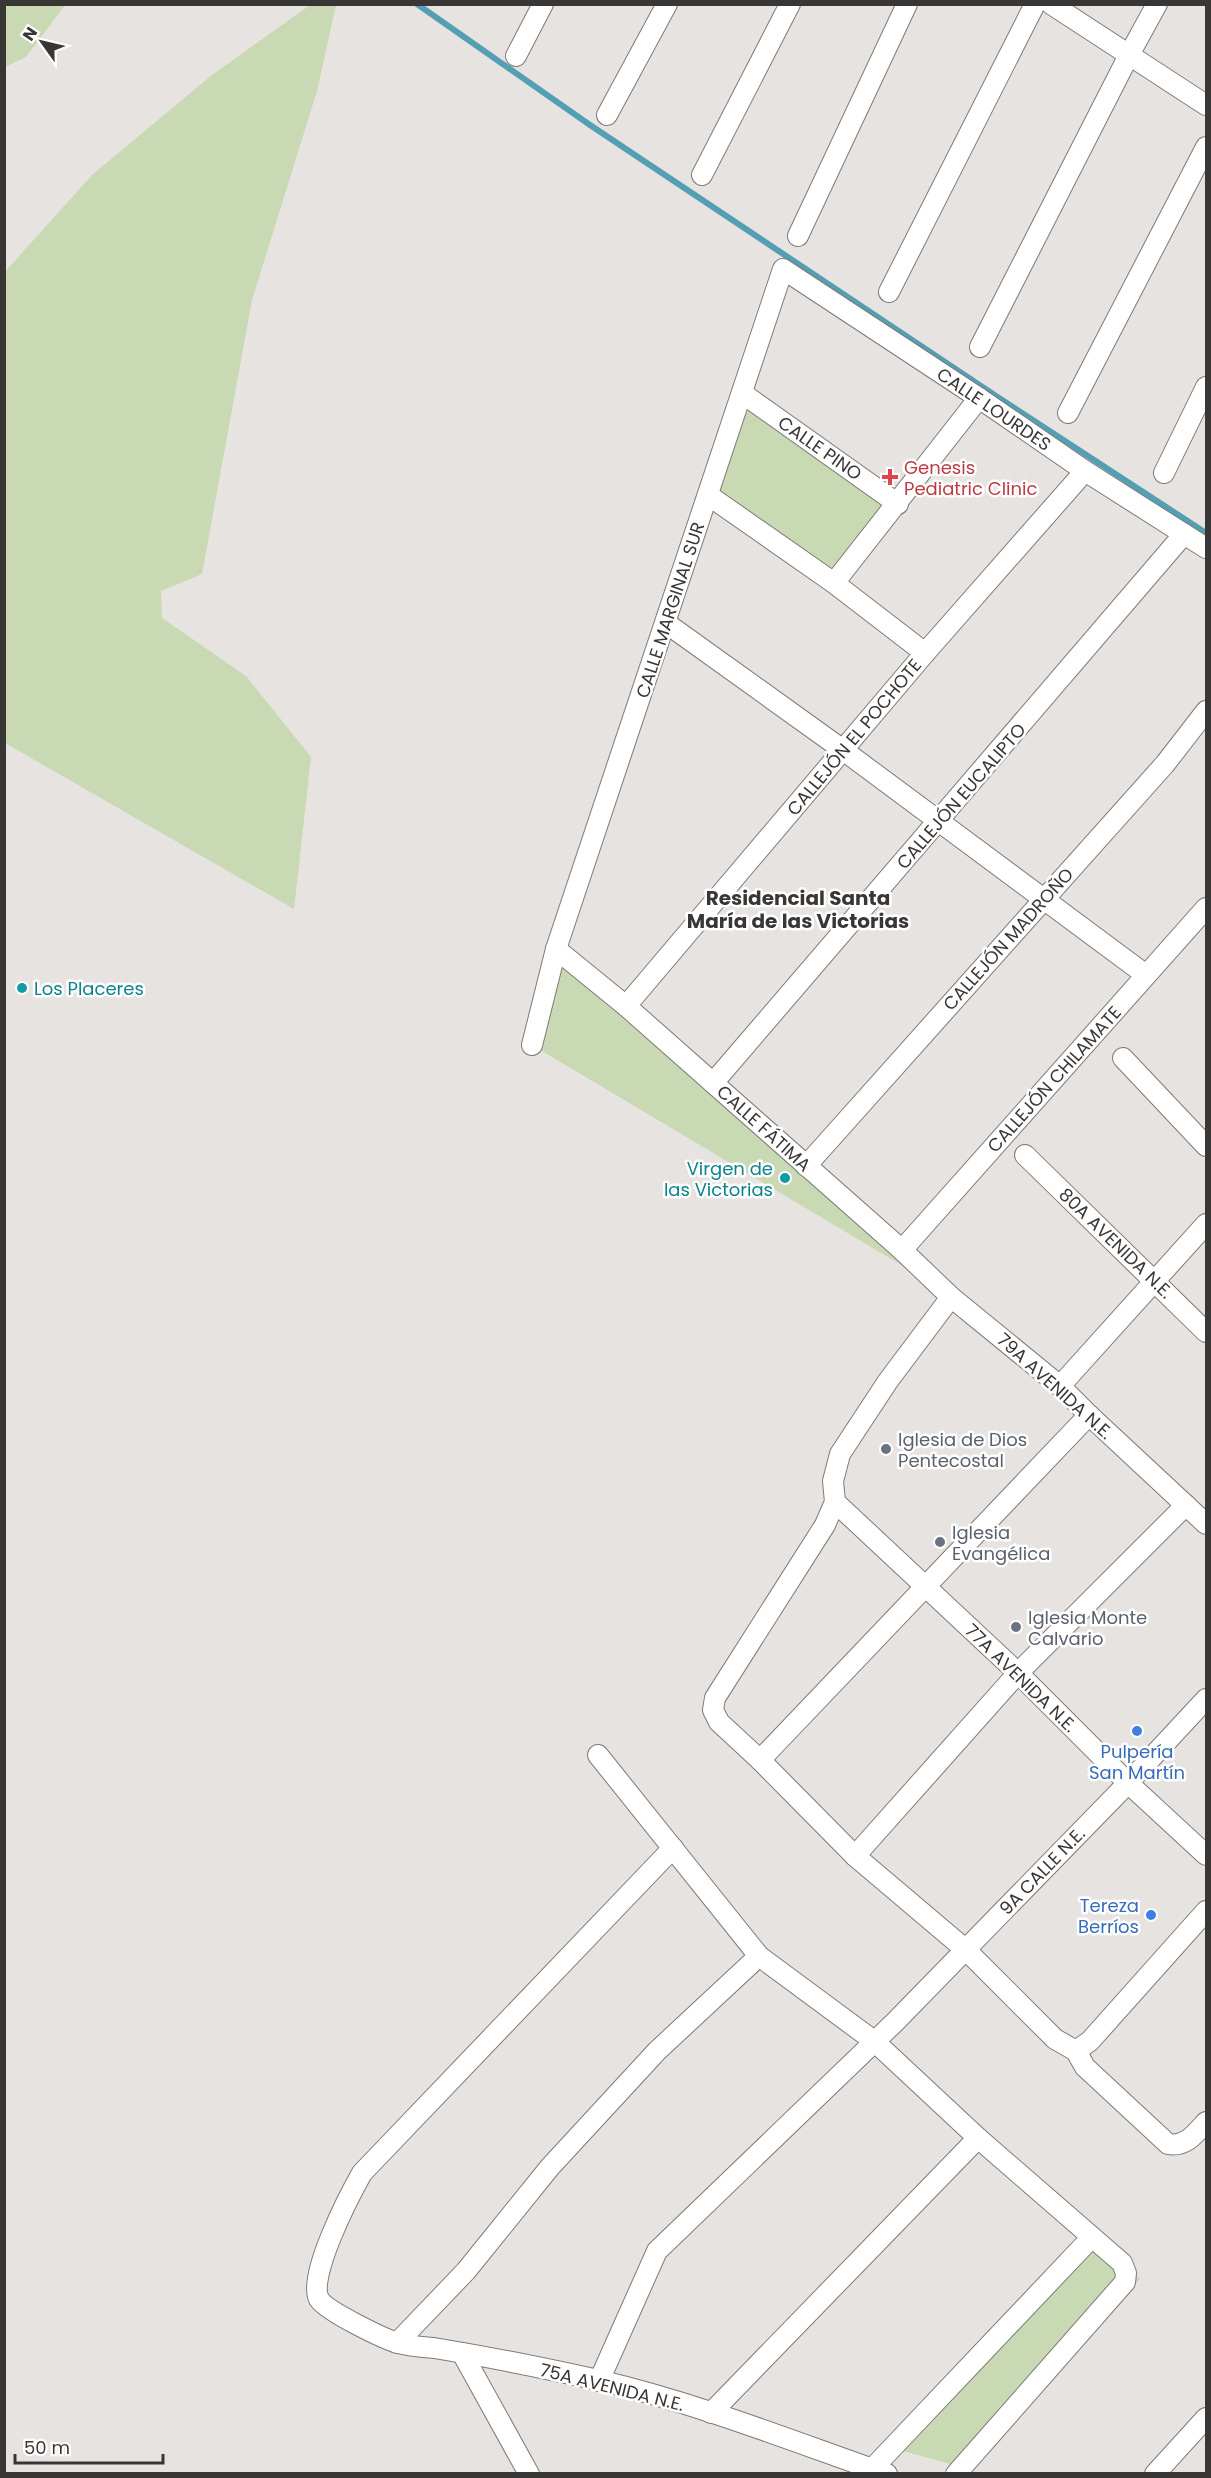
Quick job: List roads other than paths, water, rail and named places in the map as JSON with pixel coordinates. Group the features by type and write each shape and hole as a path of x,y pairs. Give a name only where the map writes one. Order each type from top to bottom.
{"street":[{"path":"516,56 543,4"},
{"path":"607,115 667,4"},
{"path":"702,175 790,4"},
{"path":"798,236 907,4"},
{"path":"889,292 1035,4"},
{"path":"1051,4 1206,105"},
{"path":"980,347 1157,4"},
{"path":"1068,413 1206,147"},
{"name":"CALLE MARGINAL SUR","path":"532,1045 556,949 783,269"},
{"name":"CALLE LOURDES","path":"783,269 1085,471 1206,548"},
{"path":"1164,472 1206,387"},
{"name":"CALLE PINO","path":"742,393 898,504"},
{"path":"834,583 979,398"},
{"name":"CALLEJÓN EL POCHOTE","path":"626,1006 925,653 1085,471"},
{"path":"708,495 834,583 925,653"},
{"name":"CALLEJÓN EUCALIPTO","path":"713,1083 940,822 1184,534"},
{"path":"666,623 843,750 1146,975"},
{"name":"CALLEJÓN MADROÑO","path":"806,1166 1165,764 1206,711"},
{"name":"CALLEJÓN CHILAMATE","path":"902,1250 1206,908"},
{"name":"CALLE FÁTIMA","path":"556,949 626,1006 902,1250"},
{"path":"1124,1058 1206,1146"},
{"name":"80A AVENIDA N.E.","path":"1025,1155 1156,1280 1206,1332"},
{"path":"1060,1386 1206,1224"},
{"name":"79A AVENIDA N.E.","path":"902,1250 951,1297 1060,1386 1206,1524"},
{"path":"951,1297 888,1381 840,1454 833,1481 835,1502 825,1525 715,1698 713,1710 719,1722 855,1856 966,1950 1055,2039 1076,2051 1085,2067 1168,2144 1176,2145 1191,2139 1206,2122"},
{"path":"760,1760 1089,1415"},
{"name":"77A AVENIDA N.E.","path":"835,1502 1018,1673 1128,1783 1206,1855"},
{"path":"855,1856 1018,1673 1186,1505"},
{"name":"9A CALLE N.E.","path":"599,2381 657,2251 895,2022 1128,1783 1206,1699"},
{"path":"598,1755 759,1956 874,2041 978,2138 1122,2263 1126,2273 1125,2282 956,2474"},
{"name":"75A AVENIDA N.E.","path":"673,1848 362,2173 338,2218 322,2262 316,2292 321,2302 335,2313 397,2343 462,2353 599,2381 711,2413 880,2471"},
{"path":"1076,2051 1090,2041 1206,1911"},
{"path":"397,2343 466,2271 550,2167 657,2051 759,1956"},
{"path":"711,2413 978,2138"},
{"path":"880,2471 1092,2237"},
{"path":"462,2353 529,2474"},
{"path":"1155,2474 1206,2418"}],"waterway":[{"path":"417,4 590,125 1206,533"}],"place":[{"name":"Genesis Pediatric Clinic","path":"890,477"},
{"name":"Los Placeres","path":"22,988"},
{"name":"Virgen de las Victorias","path":"785,1178"},
{"name":"Iglesia de Dios Pentecostal","path":"886,1449"},
{"name":"Iglesia Evangélica","path":"940,1542"},
{"name":"Iglesia Monte Calvario","path":"1016,1627"},
{"name":"Pulpería San Martín","path":"1137,1731"},
{"name":"Tereza Berríos","path":"1151,1915"}],"district":[{"name":"Residencial Santa María de las Victorias","path":"798,910"}]}
